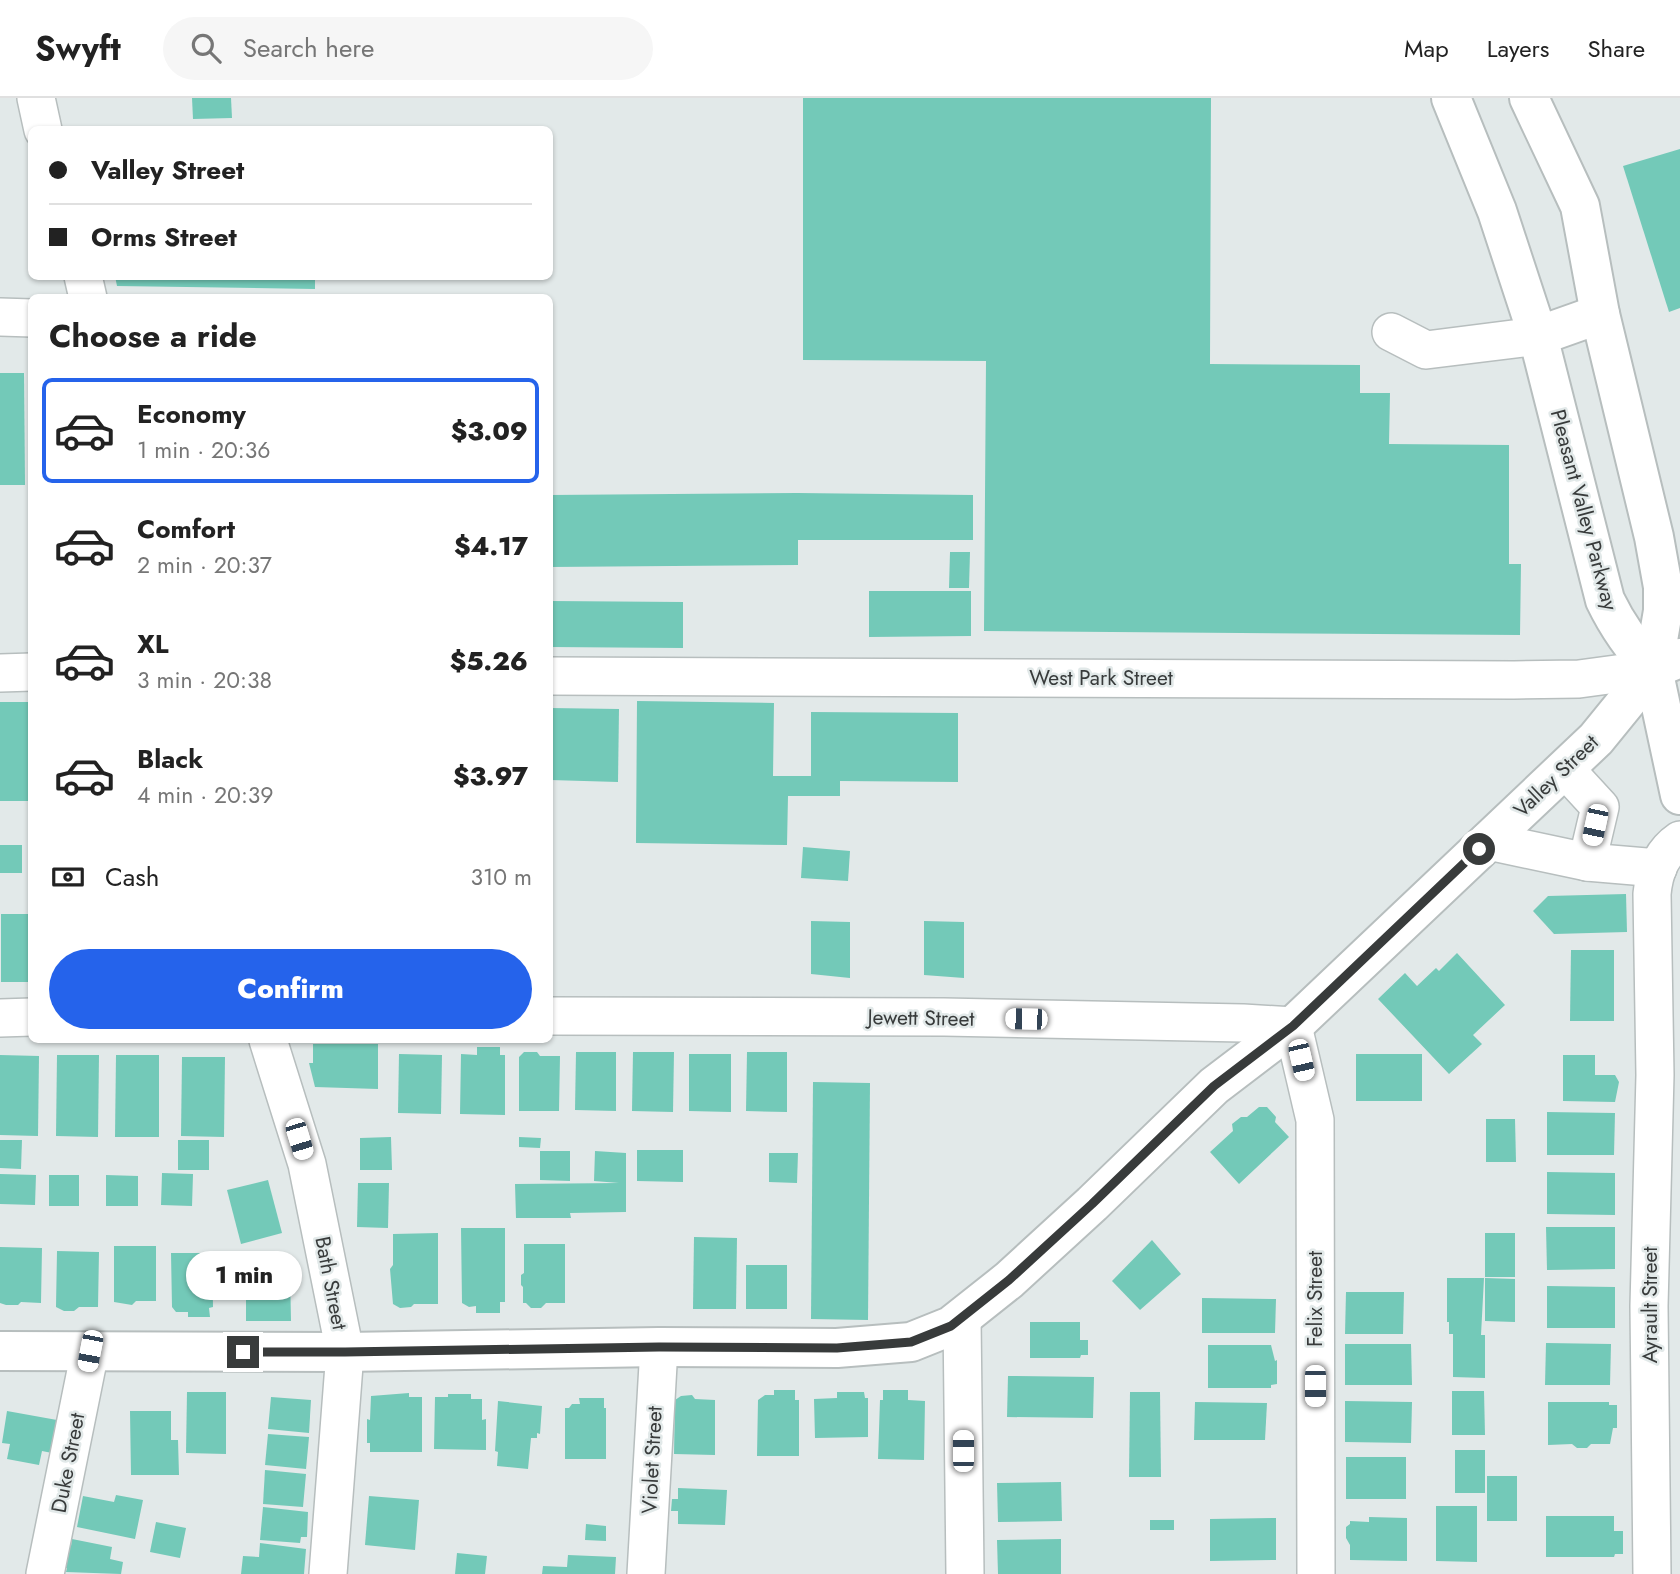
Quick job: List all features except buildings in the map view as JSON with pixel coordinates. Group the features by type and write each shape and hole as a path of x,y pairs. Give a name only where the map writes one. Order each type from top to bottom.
{"main road":[{"name":"Pleasant Valley Parkway","path":"1451,98 1497,211 1538,336 1605,600 1616,624 1631,646 1666,664"},
{"path":"1529,98 1580,206 1600,314 1654,537 1671,584 1661,627 1680,795"},
{"path":"1538,336 1600,314"},
{"name":"Valley Street","path":"0,1351 345,1352 659,1347 837,1348 899,1343 951,1326 1009,1280 1074,1221 1214,1086 1293,1026 1596,739 1666,664"}],"street":[{"path":"36,98 42,126"},
{"path":"0,317 28,318"},
{"path":"1391,332 1426,350 1538,336"},
{"name":"West Park Street","path":"553,676 1514,680 1579,679 1666,664"},
{"path":"0,673 28,672"},
{"path":"1565,769 1600,807 1587,862"},
{"path":"1488,841 1587,862 1669,854"},
{"name":"Ayrault Street","path":"1653,1574 1648,1306 1667,1031 1652,894 1654,877 1669,854"},
{"name":"Jewett Street","path":"553,1016 958,1018 1293,1026"},
{"path":"0,1018 28,1017"},
{"name":"Felix Street","path":"1293,1026 1315,1120 1316,1574"},
{"name":"Bath Street","path":"269,1043 307,1164 345,1352 328,1574"},
{"path":"962,1318 965,1574"},
{"name":"Violet Street","path":"646,1574 659,1347"},
{"name":"Duke Street","path":"46,1574 90,1351"}],"route":[{"path":"243,1352 659,1347 837,1348 911,1342 951,1326 1009,1280 1214,1086 1293,1026 1479,849"}]}
